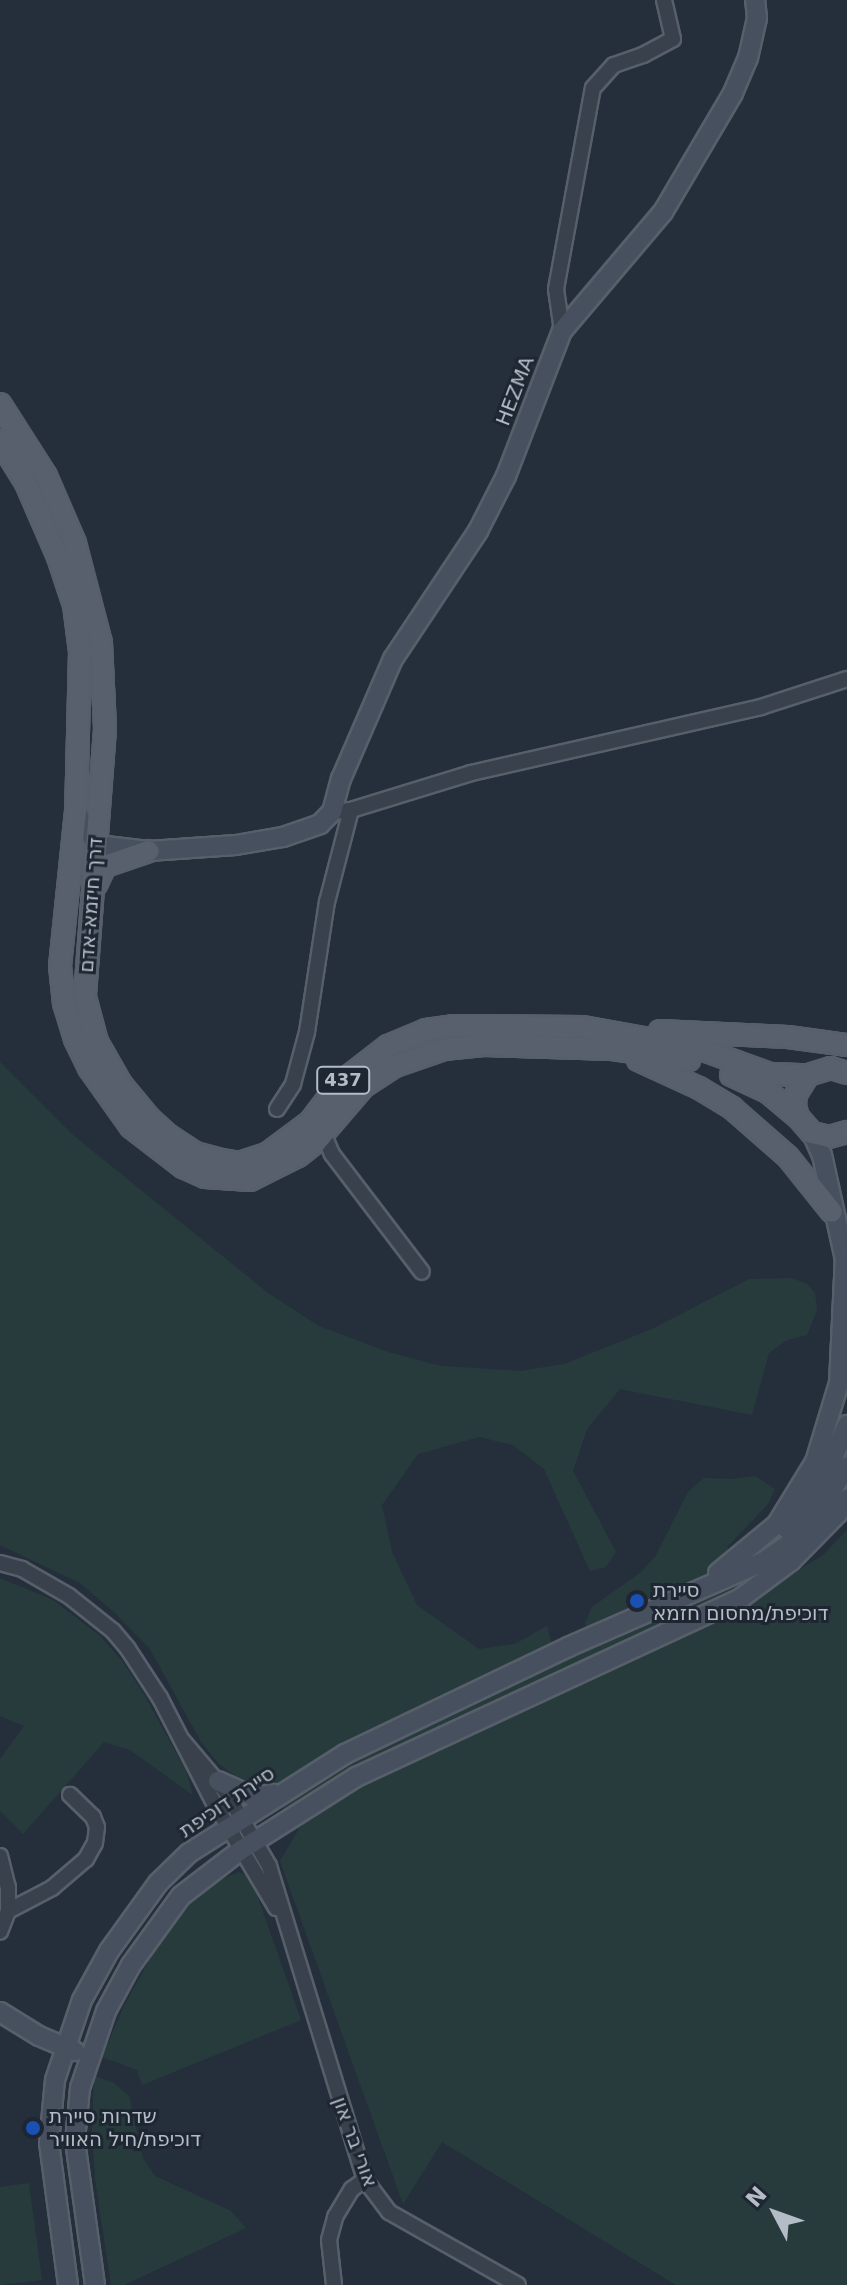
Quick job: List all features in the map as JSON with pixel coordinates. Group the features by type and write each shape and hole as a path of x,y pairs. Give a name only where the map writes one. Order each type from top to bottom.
{"main road":[{"name":"HEZMA","path":"342,811 341,779 393,659 478,531 506,476 562,331 663,212 733,93 748,58 757,18 755,0"},
{"name":"דרך חיזמא-אדם","path":"0,404 46,476 75,543 101,643 105,729 96,819 95,888 85,957 85,997 97,1042 121,1084 149,1118 195,1153 239,1163 267,1154 310,1122 339,1084 388,1046 426,1030 455,1026 583,1027 698,1048 770,1074 808,1075 831,1068 847,1073"},
{"name":"דרך חיזמא-אדם","path":"0,441 26,483 74,605 81,695 76,811 60,966 64,1003 75,1039 89,1068 131,1127 183,1167 205,1177 250,1180 298,1156 316,1142 364,1086 395,1066 444,1049 484,1045 612,1049 682,1057 758,1087 798,1117 812,1133"},
{"path":"76,811 97,845"},
{"path":"97,845 149,851 236,845 283,837 320,824 342,811"},
{"path":"96,819 104,836 127,848"},
{"path":"68,874 97,845"},
{"path":"95,888 105,866 149,851"},
{"path":"583,1027 744,1034 847,1045"},
{"path":"612,1049 670,1073 732,1108 788,1157 832,1212"},
{"path":"798,1117 796,1094 808,1075"},
{"path":"812,1133 829,1137 847,1132"},
{"path":"687,1595 744,1555 777,1524 815,1462 839,1383 846,1264 832,1212 822,1155 812,1133"},
{"path":"716,1583 768,1546 797,1518 824,1479 847,1425"},
{"path":"716,1583 763,1562 793,1541 826,1502 847,1466"},
{"path":"95,2285 75,2141 87,2062 106,2011 155,1930 189,1889 248,1844 356,1777 741,1598 791,1561 838,1513 847,1499"},
{"name":"סיירת דוכיפת","path":"68,2285 49,2143 62,2052 82,2000 134,1915 158,1883 189,1853 277,1794 403,1723 716,1583"},
{"path":"218,1781 254,1797 277,1794"},
{"path":"0,2012 62,2052"},
{"path":"0,2022 32,2045 87,2062"}],"street":[{"path":"562,331 556,289 581,136 593,88 614,65 643,55 673,39 664,0"},
{"path":"277,1109 293,1084 307,1032 342,811 471,773 761,707 847,679"},
{"path":"328,1125 325,1137 332,1154 422,1272"},
{"path":"298,1156 322,1149 332,1154"},
{"path":"0,1563 41,1579 113,1631 143,1669 182,1740 235,1822"},
{"path":"182,1740 218,1781 235,1822"},
{"path":"8,1911 61,1880 86,1859 95,1843 97,1827 93,1817 70,1795"},
{"name":"אורי בר און","path":"235,1822 285,1926 365,2180 389,2212 518,2285"},
{"path":"0,1856 8,1887 8,1911 0,1932"},
{"path":"334,2285 329,2240 335,2217 352,2189 365,2180"}],"green space":[{"path":"0,1062 73,1135 268,1293 319,1326 388,1352 441,1366 520,1371 564,1364 652,1329 749,1279 792,1278 807,1284 815,1293 817,1310 807,1335 787,1340 769,1353 752,1415 620,1389 587,1429 573,1471 616,1552 606,1567 590,1571 544,1469 513,1445 479,1437 418,1454 382,1505 392,1552 417,1605 479,1649 515,1644 547,1626 552,1645 587,1629 585,1623 592,1607 640,1573 655,1557 688,1492 704,1478 755,1476 775,1489 768,1504 727,1547 759,1593 822,1556 847,1530 847,2285 676,2285 442,2142 403,2204 280,1861 299,1829 267,1788 237,1777 219,1764 201,1742 150,1649 115,1613 80,1583 0,1545"},
{"path":"0,1578 53,1600 100,1636 123,1662 145,1696 186,1771 193,1795 130,1750 104,1742 23,1834 0,1811 0,1759 24,1726 0,1716"},
{"path":"239,1872 249,1877 255,1889 301,2020 142,2085 137,2070 102,2057 124,2006 155,1950 190,1904 212,1883"},
{"path":"94,2076 114,2083 129,2096 143,2158 155,2176 231,2211 246,2228 124,2285 111,2285 95,2179 92,2131"},
{"path":"29,2183 42,2280 0,2285 0,2187"}],"place":[{"name":"סיירת דוכיפת/מחסום חזמא","path":"637,1601"},
{"name":"שדרות סיירת דוכיפת/חיל האוויר","path":"33,2128"}]}
